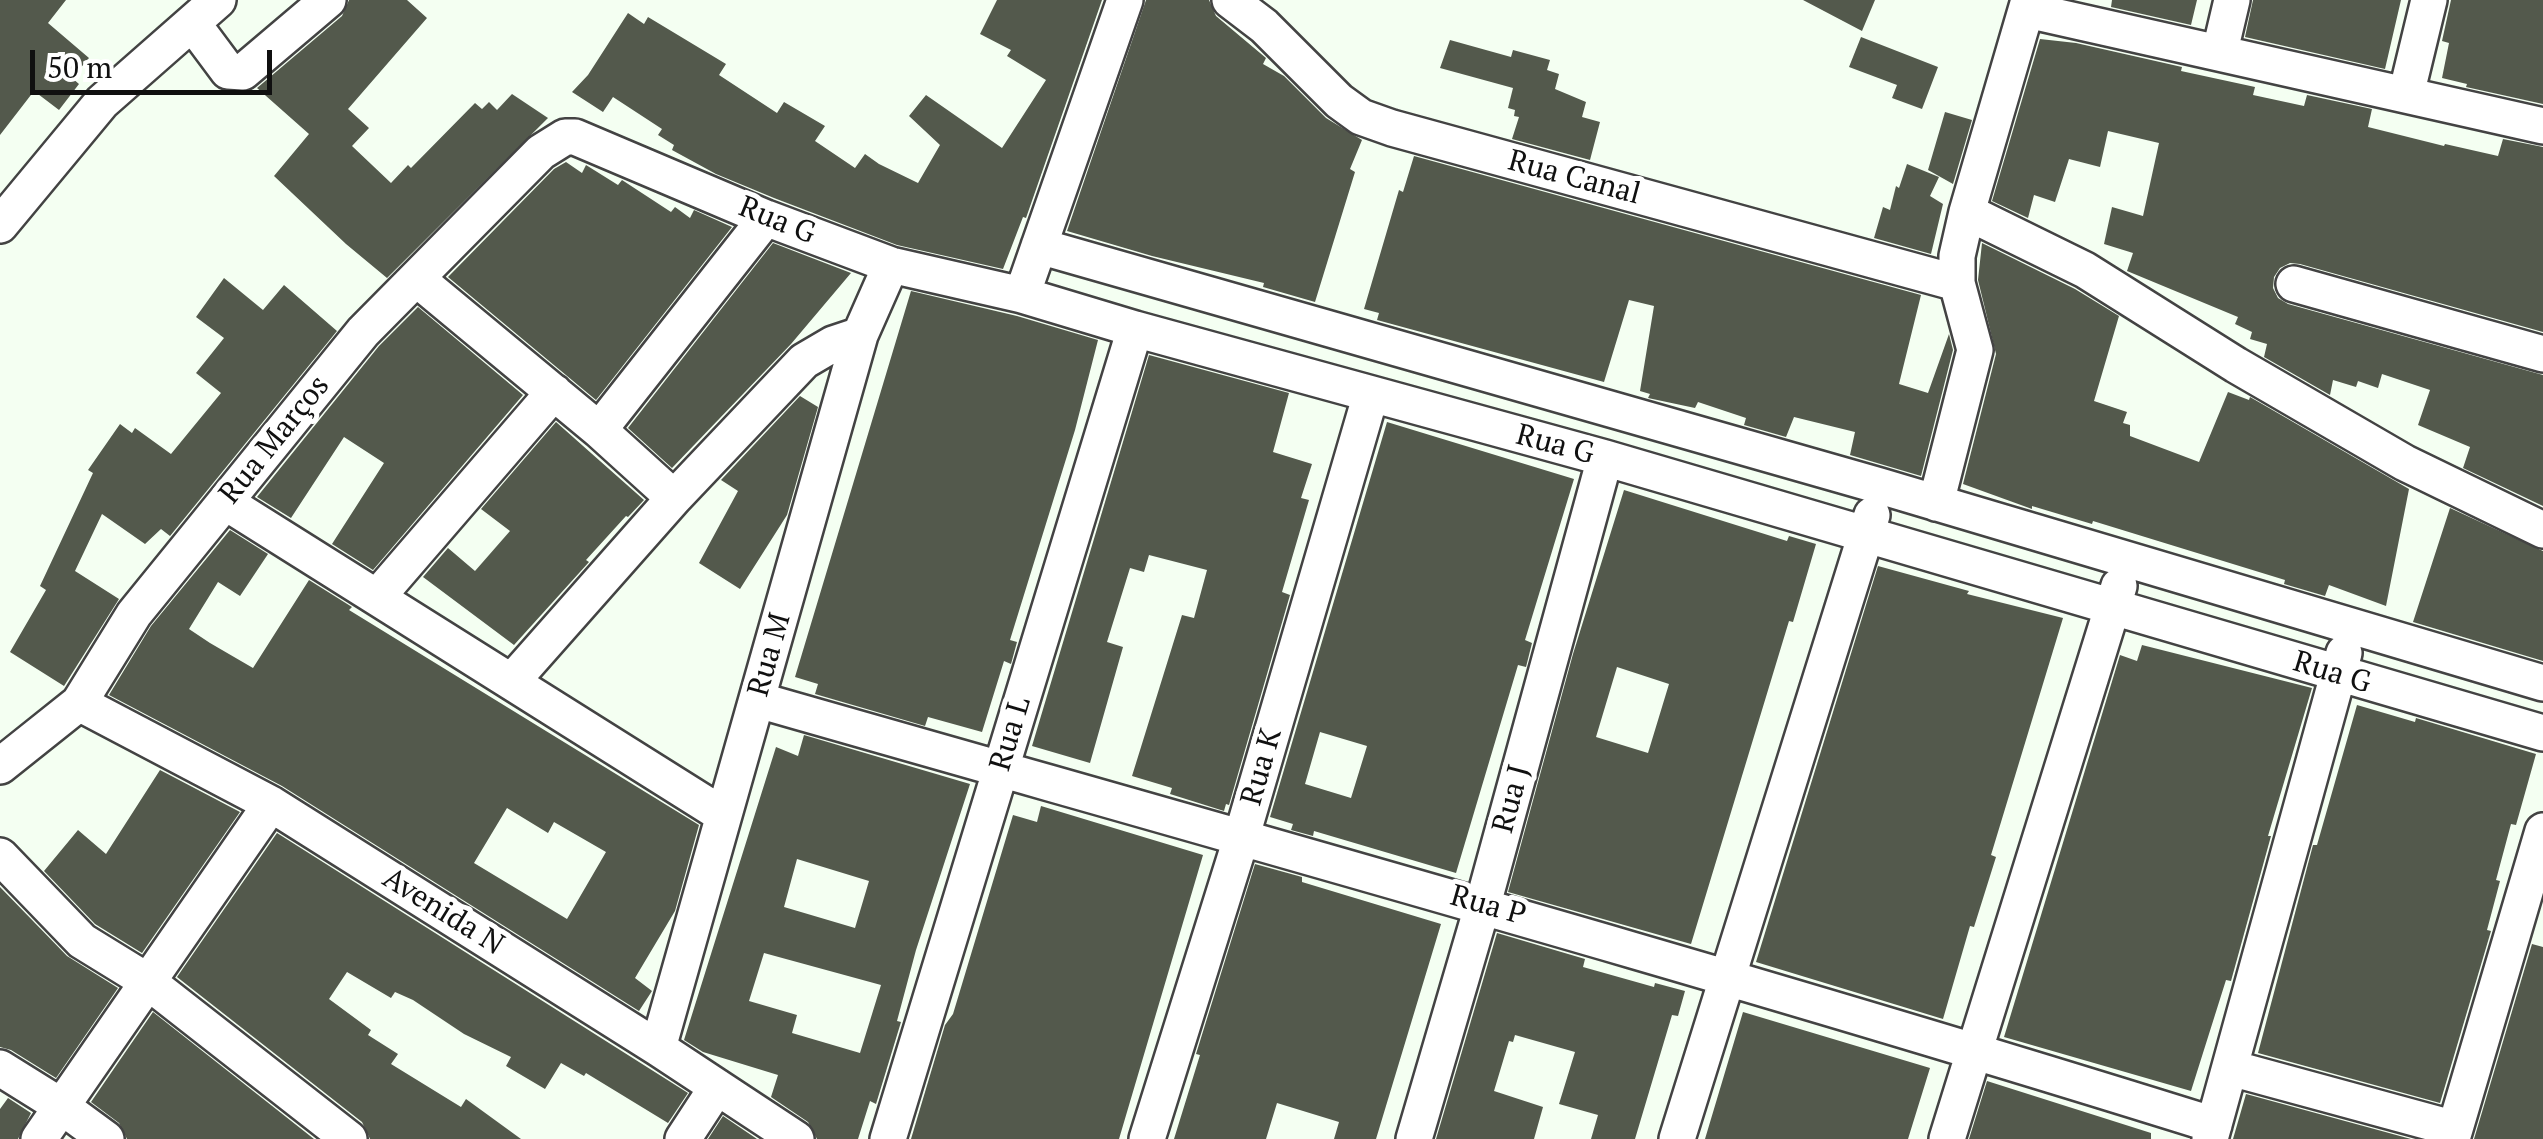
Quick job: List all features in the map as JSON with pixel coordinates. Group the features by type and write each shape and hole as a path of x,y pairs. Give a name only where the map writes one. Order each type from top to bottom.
{"street":[{"path":"0,225 102,102 206,12 228,71 243,72 328,0"},
{"path":"1022,295 1126,0"},
{"name":"Rua Canal","path":"1230,0 1264,26 1339,100 1362,117 1411,134 1957,283"},
{"path":"2220,51 2232,0"},
{"path":"2406,95 2429,0"},
{"path":"1936,504 1974,350 1957,283 1957,256 2028,5 2543,126"},
{"name":"Rua Marços","path":"0,766 79,703 134,614 363,332 541,152 565,136 574,137"},
{"name":"Rua G","path":"574,137 891,266 1022,295 1135,330 1605,458 2543,733"},
{"path":"1967,212 2085,270 2236,366 2405,463 2543,530"},
{"path":"599,430 766,218"},
{"name":"Rua G","path":"1039,246 1880,486 2543,683"},
{"name":"Rua M","path":"658,1048 860,335 891,266"},
{"path":"417,279 599,430 674,498"},
{"path":"2294,284 2543,354"},
{"name":"Rua L","path":"888,1139 1135,330"},
{"path":"513,680 674,498 804,361 832,344 860,335"},
{"path":"378,596 554,392"},
{"name":"Rua K","path":"1147,1139 1371,394"},
{"name":"Rua J","path":"1414,1139 1605,458"},
{"path":"1678,1139 1880,486"},
{"path":"225,502 724,814"},
{"path":"1947,1139 2127,561"},
{"path":"2212,1132 2351,628"},
{"name":"Rua P","path":"758,700 1240,839 1483,904 1974,1050 2212,1132"},
{"name":"Avenida N","path":"79,703 271,804 796,1139"},
{"path":"38,1139 271,804"},
{"path":"2231,1068 2453,1134 2543,831"},
{"path":"0,856 82,941 146,980 349,1139"},
{"path":"0,1068 106,1139"},
{"path":"683,1139 717,1088"}],"building":[{"path":"0,0 66,0 48,23 89,58 72,78 79,84 59,110 34,91 0,135"},
{"path":"349,0 407,0 427,18 348,109 369,128 352,146 391,183 475,103 482,109 489,102 497,110 512,94 548,118 387,278 274,176 309,134 257,88 342,16"},
{"path":"997,0 1102,0 1026,218 1023,217 1003,269 897,245 774,198 672,150 674,145 658,135 662,129 613,97 603,112 572,92 588,75 628,13 644,24 648,17 726,64 719,75 777,113 784,102 825,126 815,141 855,168 865,154 918,183 940,145 909,116 926,95 1002,148 1046,80 1007,56 1011,50 980,34"},
{"path":"1146,0 1209,0 1216,16 1266,58 1263,64 1284,76 1326,118 1362,140 1350,169 1355,172 1315,302 1263,287 1264,283 1067,231"},
{"path":"1803,0 1875,0 1862,31"},
{"path":"2112,0 2197,0 2191,25 2111,7"},
{"path":"2253,0 2401,0 2385,69 2245,37"},
{"path":"2451,0 2543,0 2543,104 2442,78 2449,43 2442,41"},
{"path":"1861,37 1938,67 1922,109 1892,98 1897,85 1849,67"},
{"path":"2040,39 2076,43 2182,67 2181,71 2255,87 2253,95 2304,106 2307,95 2372,109 2368,127 2444,146 2498,156 2503,139 2543,147 2543,332 2300,264 2280,268 2273,288 2278,298 2288,304 2543,375 2543,506 2463,468 2470,447 2418,425 2430,390 2382,374 2378,388 2358,381 2356,387 2333,380 2330,395 2264,357 2267,344 2250,339 2252,332 2235,324 2238,317 2127,271 2133,253 2104,244 2112,207 2143,216 2159,143 2108,131 2100,167 2069,159 2055,202 2034,195 2028,218 1992,201"},
{"path":"1450,40 1511,57 1513,50 1550,60 1547,70 1559,74 1555,89 1586,102 1582,117 1600,122 1590,160 1512,139 1519,117 1508,108 1513,88 1440,68"},
{"path":"1945,112 1972,120 1953,184 1928,170"},
{"path":"1414,156 1921,295 1899,384 1928,393 1949,334 1953,350 1921,476 1850,455 1855,432 1794,417 1786,437 1744,425 1746,418 1698,402 1695,408 1648,398 1650,394 1640,391 1654,306 1629,300 1604,382 1377,320 1379,313 1364,309 1399,190 1403,192"},
{"path":"566,162 582,173 586,165 618,185 622,180 671,212 675,207 690,218 694,210 732,227 596,400 448,277 554,169"},
{"path":"1907,164 1939,177 1930,196 1943,204 1931,254 1874,238 1883,207 1890,210"},
{"path":"773,243 851,273 791,344 672,468 628,428"},
{"path":"1982,243 2075,289 2119,316 2094,401 2127,412 2123,423 2130,425 2130,436 2199,462 2228,392 2249,400 2250,397 2409,489 2386,606 2329,585 2325,596 2093,521 2092,524 2032,509 1963,484 1996,354 1978,280"},
{"path":"224,278 263,310 284,285 337,331 170,536 161,529 145,544 102,514 75,571 119,599 64,686 10,652 46,590 40,586 93,473 88,470 120,424 132,433 135,428 171,454 221,393 196,373 224,338 196,317"},
{"path":"911,291 1098,340 1075,430 1010,640 1017,642 1011,664 1004,661 982,732 928,717 925,726 815,694 818,684 795,677"},
{"path":"418,307 523,395 373,570 332,544 384,463 344,437 291,518 257,497 379,346"},
{"path":"1149,355 1289,393 1273,452 1312,464 1301,498 1309,500 1282,592 1290,595 1229,805 1224,811 1170,794 1172,788 1132,776 1182,615 1194,618 1207,570 1149,555 1144,572 1130,568 1107,642 1123,647 1090,763 1032,746"},
{"path":"800,396 818,407 787,515 740,589 699,563 738,491 721,480"},
{"path":"556,422 644,500 586,560 589,562 514,645 423,577 448,548 475,571 510,531 481,509"},
{"path":"1387,422 1574,479 1525,640 1532,643 1526,667 1518,665 1456,873 1314,831 1313,836 1291,830 1293,824 1270,817","holes":["1320,732 1367,746 1351,798 1305,784"]},
{"path":"1624,490 1787,541 1789,536 1816,544 1691,944 1508,892 1573,654","holes":["1617,667 1669,684 1648,753 1596,737"]},
{"path":"2450,508 2543,551 2543,661 2413,622"},
{"path":"230,530 268,554 240,596 218,582 189,629 210,643 253,668 309,580 352,607 349,610 699,825 675,911 635,978 652,991 639,1011 282,786 109,695 151,626","holes":["507,808 548,833 554,822 606,852 567,919 474,863"]},
{"path":"1878,566 2063,618 1991,855 1996,857 1974,927 1970,926 1943,1019 1756,962"},
{"path":"2142,645 2312,688 2231,981 2226,980 2191,1091 2004,1037 2120,655 2137,661"},
{"path":"2357,705 2415,722 2416,718 2536,754 2516,825 2511,824 2496,880 2500,881 2487,930 2491,931 2440,1103 2258,1053 2313,845 2317,845"},
{"path":"804,735 970,784 916,950 897,1021 901,1022 876,1104 870,1101 858,1139 817,1139 808,1122 771,1097 778,1075 703,1052 684,1040 776,747 798,756","holes":["797,859 869,881 855,928 784,907","764,953 881,985 860,1053 792,1033 797,1015 749,1001"]},
{"path":"160,770 240,812 142,953 95,924 44,871 78,830 106,854"},
{"path":"1041,806 1203,855 1119,1139 911,1139 1013,815 1037,822"},
{"path":"277,833 688,1093 668,1123 586,1073 584,1076 561,1063 545,1089 506,1066 511,1057 464,1034 413,1000 395,992 391,998 347,972 329,999 371,1030 368,1035 398,1054 391,1064 461,1107 466,1099 521,1139 370,1139 362,1122 177,977"},
{"path":"1255,864 1441,924 1376,1139 1334,1139 1339,1122 1277,1103 1266,1139 1174,1139"},
{"path":"0,887 67,956 118,988 56,1078 0,1047"},
{"path":"1497,933 1585,959 1583,967 1654,987 1655,983 1685,991 1678,1016 1672,1015 1635,1139 1591,1139 1598,1115 1559,1104 1575,1052 1515,1035 1513,1042 1509,1041 1494,1091 1543,1107 1534,1139 1436,1139"},
{"path":"2532,944 2543,947 2543,1139 2474,1139"},
{"path":"153,1012 314,1139 127,1139 119,1123 91,1102"},
{"path":"1743,1012 1930,1068 1908,1139 1705,1139"},
{"path":"1987,1081 2151,1133 2151,1139 1969,1139"},
{"path":"2246,1094 2411,1139 2233,1139"},
{"path":"8,1098 31,1113 18,1139 0,1139 0,1109"},
{"path":"723,1116 757,1139 708,1139"}]}
